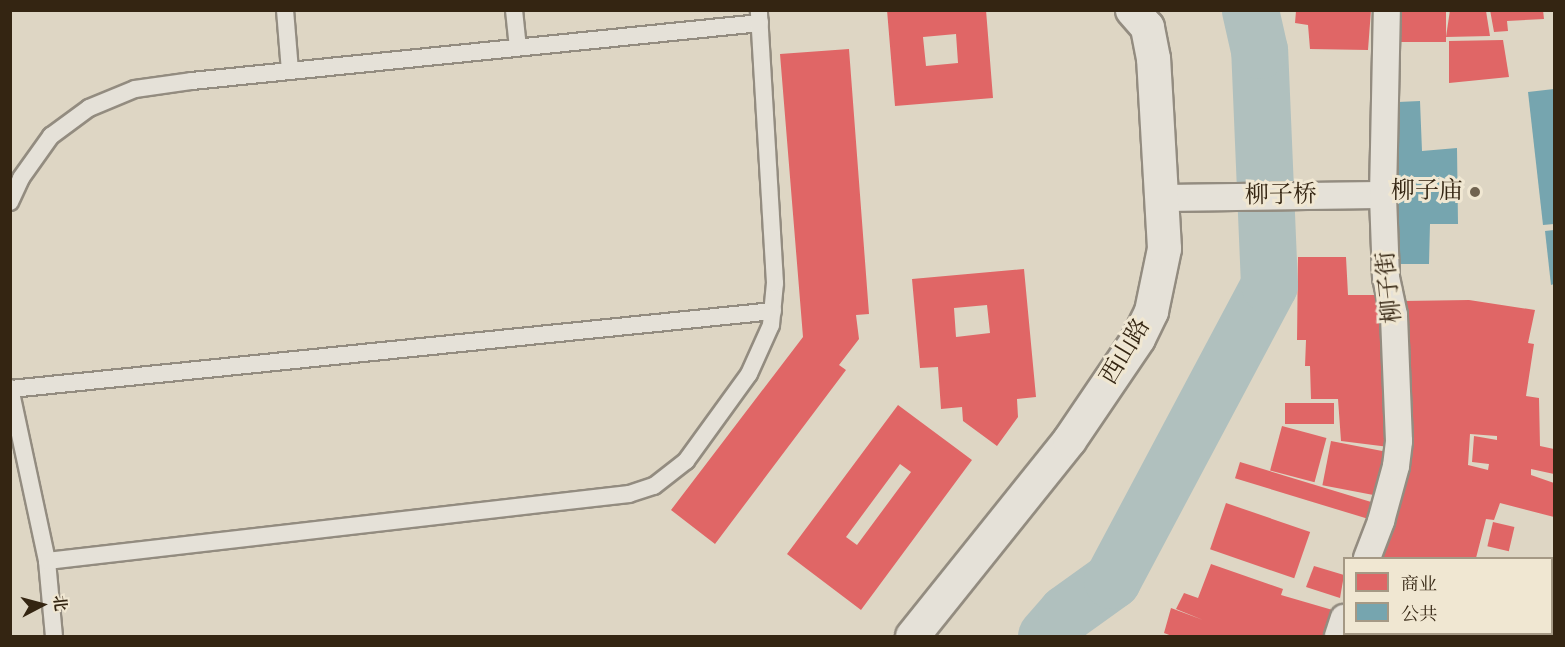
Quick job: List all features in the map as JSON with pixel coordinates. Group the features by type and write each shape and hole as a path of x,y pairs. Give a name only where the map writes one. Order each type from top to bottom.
{"street":[{"name":"西山路","path":"912,636 1069,440 1138,338 1150,311 1160,278 1164,248 1152,41 1147,27 1132,10"},
{"name":"柳子街","path":"1367,557 1382,521 1399,441 1394,315 1386,278 1383,195 1387,10"},
{"name":"柳子桥","path":"1161,198 1383,195"},
{"path":"1338,636 1343,621"}],"lane":[{"path":"285,10 290,71"},
{"path":"514,10 518,47"},
{"path":"10,202 21,178 51,136 89,108 135,89 518,47 759,17 775,283 771,325 749,375 686,461 654,486 617,495 47,561"},
{"path":"54,636 47,561 11,389 773,311"}],"building: 商业":[{"path":"887,10 986,10 993,98 895,106","holes":["956,34 958,63 926,66 923,37"]},
{"path":"1371,10 1368,50 1310,49 1308,25 1295,23 1296,11"},
{"path":"1398,10 1446,10 1446,42 1398,42"},
{"path":"1450,10 1486,11 1490,36 1446,37"},
{"path":"1490,10 1543,10 1544,19 1507,21 1508,31 1494,32"},
{"path":"1503,40 1509,77 1449,83 1449,41"},
{"path":"849,49 869,314 856,315 859,339 839,365 846,370 715,544 671,510 803,337 780,54"},
{"path":"1298,257 1346,257 1348,295 1380,295 1389,447 1341,441 1338,399 1311,399 1310,366 1305,366 1306,340 1297,340"},
{"path":"1024,269 1036,397 1017,399 1018,417 997,446 963,421 962,407 941,409 938,367 920,368 912,279","holes":["987,305 990,333 956,337 954,308"]},
{"path":"1469,300 1535,310 1528,343 1534,344 1526,396 1539,398 1540,446 1554,449 1554,474 1531,469 1531,475 1554,483 1554,517 1500,503 1494,520 1486,519 1476,557 1375,557 1403,301","holes":["1470,434 1497,436 1497,440 1474,436 1472,462 1489,464 1488,470 1468,465"]},
{"path":"1285,403 1334,403 1334,424 1285,424"},
{"path":"898,405 972,460 861,610 787,554","holes":["900,464 911,472 857,545 846,537"]},
{"path":"1282,426 1326,438 1315,482 1270,470"},
{"path":"1331,441 1390,452 1381,497 1322,485"},
{"path":"1240,462 1372,502 1367,519 1235,478"},
{"path":"1226,503 1310,532 1294,578 1210,549"},
{"path":"1493,522 1514,527 1509,551 1487,546"},
{"path":"1211,564 1283,589 1281,595 1336,611 1325,636 1172,636 1164,633 1171,608 1203,620 1176,609 1184,593 1198,598"},
{"path":"1314,566 1343,575 1340,598 1306,587"}],"building: 公共":[{"path":"1554,89 1554,224 1543,225 1528,92"},
{"path":"1420,101 1422,151 1457,148 1458,224 1430,224 1429,264 1398,264 1398,102"},
{"path":"1554,230 1554,284 1551,285 1545,231"}],"waterway":[{"path":"1046,636 1066,613 1112,580 1269,285 1259,50 1250,10"}],"place":[{"name":"柳子庙","path":"1475,192"}]}
